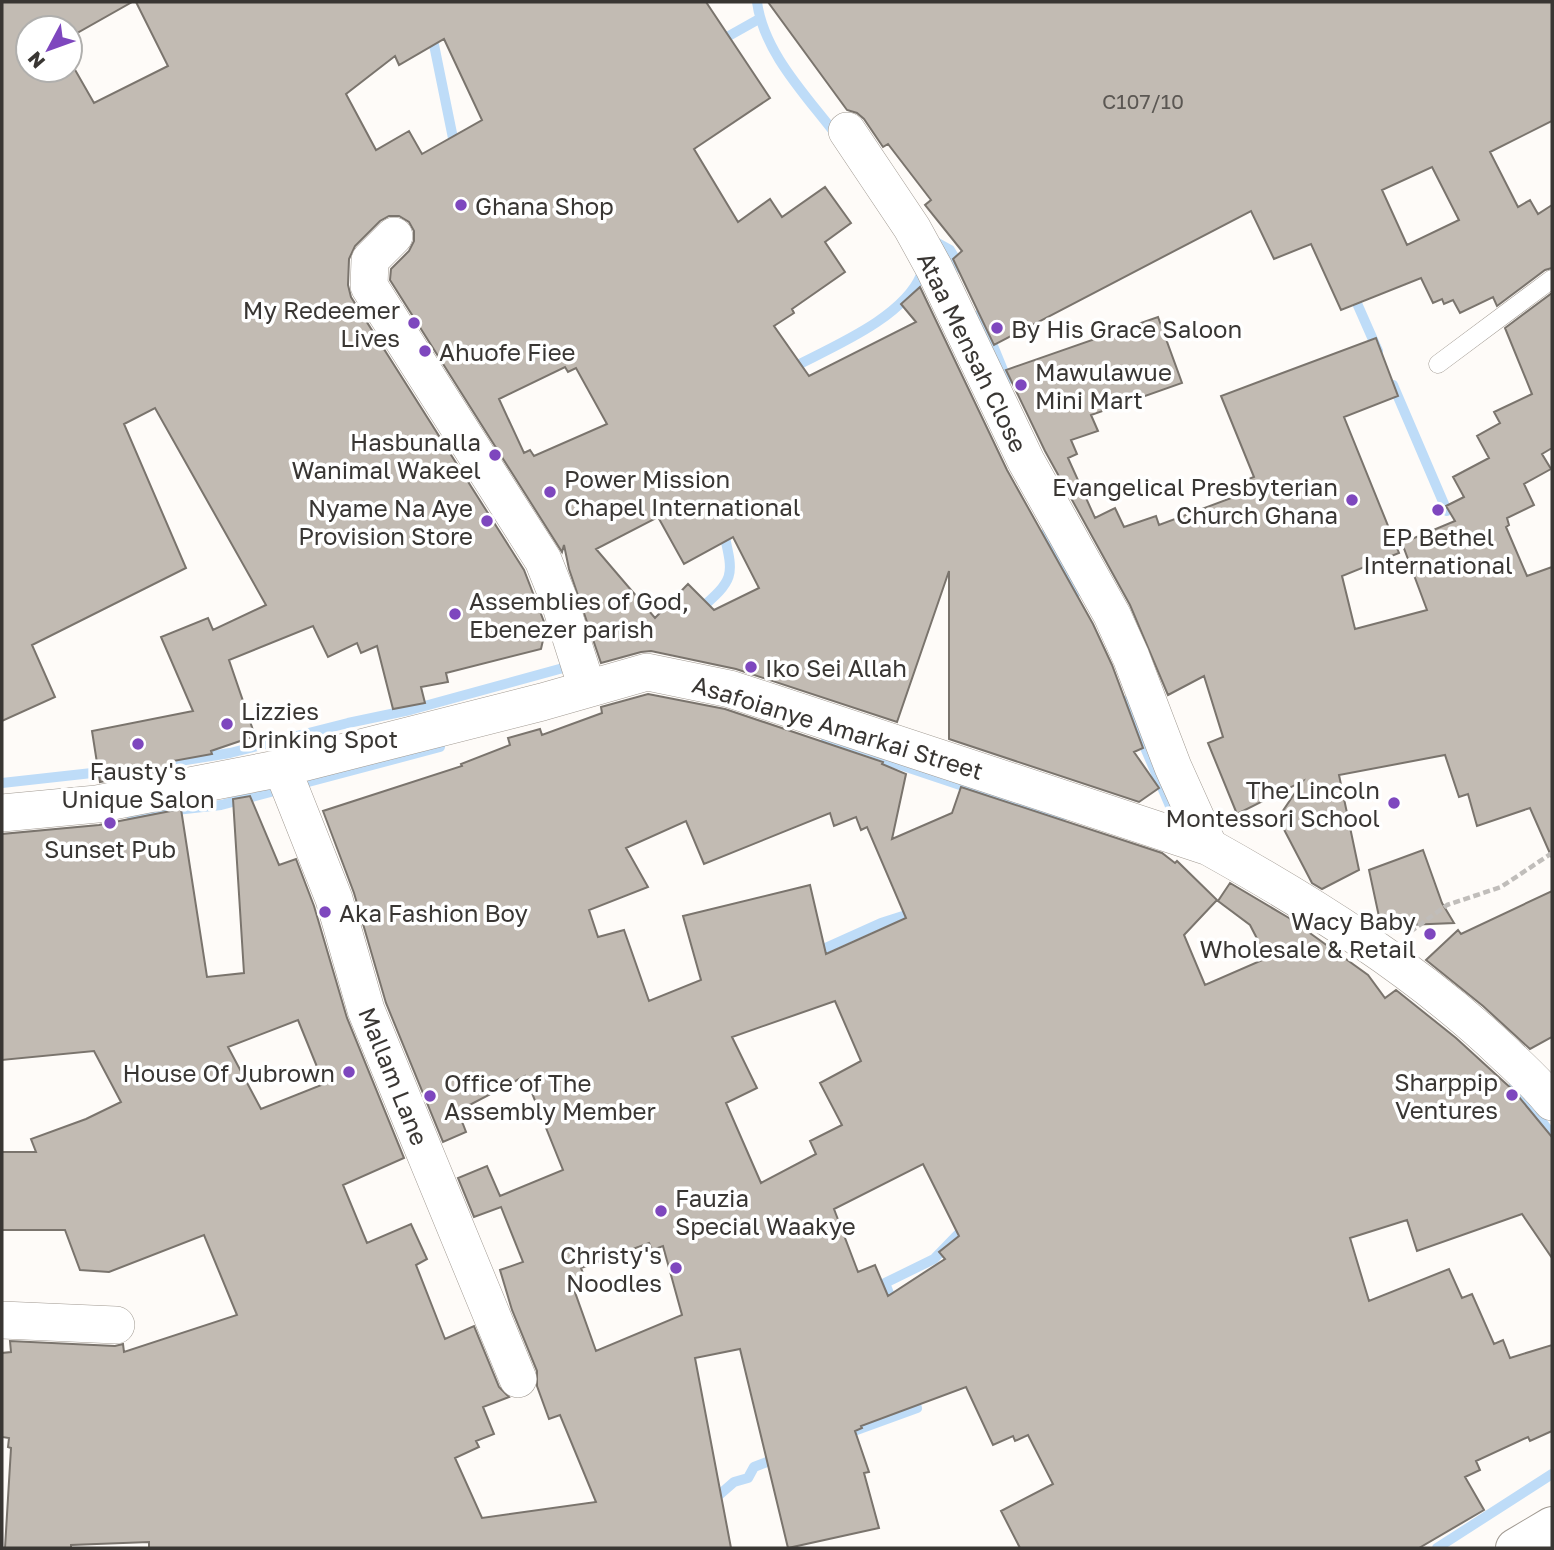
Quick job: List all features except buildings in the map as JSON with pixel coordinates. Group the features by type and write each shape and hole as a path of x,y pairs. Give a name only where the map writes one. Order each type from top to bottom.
{"street":[{"name":"Ataa Mensah Close","path":"847,131 929,258 1026,461 1112,615 1173,767 1209,848"},
{"path":"394,236 370,260 369,286 542,561 559,600 587,688"},
{"name":"Asafoianye Amarkai Street","path":"2,813 97,804 282,768 647,672 730,689 1209,848 1261,876 1431,990 1487,1037 1552,1102"},
{"name":"Mallam Lane","path":"282,768 334,899 366,1010 518,1379"},
{"path":"2,1320 116,1325"},
{"path":"1515,1548 1552,1528"}],"lane":[{"path":"1438,364 1552,279"}],"path":[{"path":"1384,956 1422,921 1447,905 1501,887 1552,853"}],"waterway":[{"path":"757,2 761,21 777,56 837,136"},
{"path":"718,42 759,19"},
{"path":"431,30 455,148"},
{"path":"930,239 950,250 962,270"},
{"path":"788,370 882,319 912,291 921,275"},
{"path":"1352,292 1378,351"},
{"path":"980,314 1007,380"},
{"path":"1393,385 1447,511"},
{"path":"698,611 719,591 729,576 729,557 723,529"},
{"path":"1046,533 1075,594"},
{"path":"161,764 230,753 410,710 574,665"},
{"path":"1125,701 1176,820"},
{"path":"826,740 1046,814 1064,815"},
{"path":"131,815 221,805 440,747"},
{"path":"2,783 110,771"},
{"path":"812,954 881,923 906,915"},
{"path":"1514,1085 1552,1135"},
{"path":"894,1306 885,1283 934,1259 967,1225"},
{"path":"851,1432 917,1408 913,1394"},
{"path":"711,1502 734,1482 748,1478 754,1467 780,1457"},
{"path":"1437,1548 1552,1474"}],"place":[{"name":"Ghana Shop","path":"461,205"},
{"name":"My Redeemer Lives","path":"414,323"},
{"name":"By His Grace Saloon","path":"997,328"},
{"name":"Ahuofe Fiee","path":"425,351"},
{"name":"Mawulawue Mini Mart","path":"1021,385"},
{"name":"Hasbunalla Wanimal Wakeel","path":"495,455"},
{"name":"Power Mission Chapel International","path":"550,492"},
{"name":"Evangelical Presbyterian Church Ghana","path":"1352,500"},
{"name":"EP Bethel International","path":"1438,510"},
{"name":"Nyame Na Aye Provision Store","path":"487,521"},
{"name":"Assemblies of God, Ebenezer parish","path":"455,614"},
{"name":"Iko Sei Allah","path":"751,667"},
{"name":"Lizzies Drinking Spot","path":"227,724"},
{"name":"Fausty's Unique Salon","path":"138,744"},
{"name":"The Lincoln Montessori School","path":"1394,803"},
{"name":"Sunset Pub","path":"110,823"},
{"name":"Aka Fashion Boy","path":"325,912"},
{"name":"Wacy Baby Wholesale & Retail","path":"1430,934"},
{"name":"House Of Jubrown","path":"349,1072"},
{"name":"Sharppip Ventures","path":"1512,1095"},
{"name":"Office of The Assembly Member","path":"430,1096"},
{"name":"Fauzia Special Waakye","path":"661,1211"},
{"name":"Christy's Noodles","path":"676,1268"}]}
